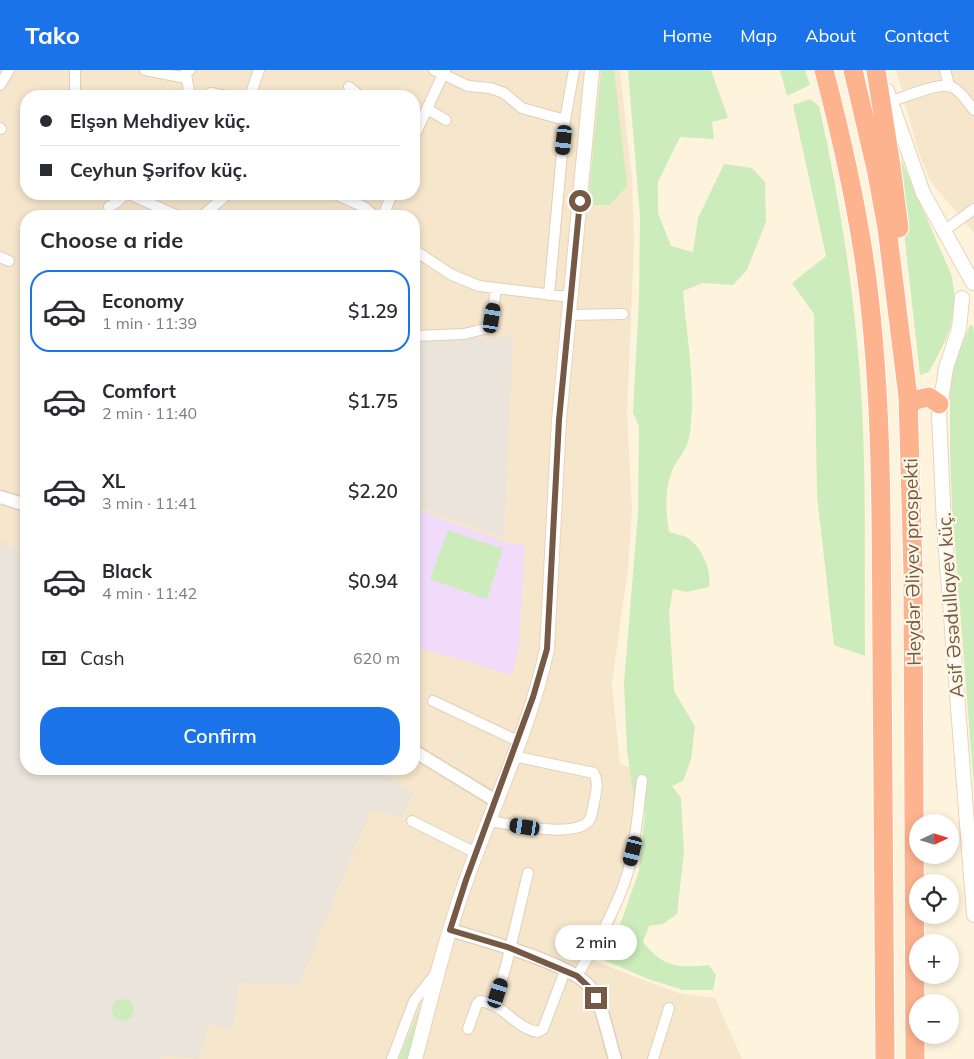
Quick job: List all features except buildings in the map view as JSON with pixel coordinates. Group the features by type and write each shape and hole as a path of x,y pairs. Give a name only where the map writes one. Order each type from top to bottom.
{"highway":[{"name":"Heydər Əliyev prospekti","path":"824,70 850,177 860,234 871,315 877,392 881,521 885,1059"},
{"name":"Heydər Əliyev prospekti","path":"853,70 876,164 888,228 909,401 913,571 914,1059"},
{"path":"876,70 897,210 907,338 909,401 921,397 934,398 939,404"}],"main road":[{"path":"415,1059 450,930 543,668 549,633 556,469 568,315 592,70"},
{"path":"881,70 890,102 923,193 942,232 973,283 968,287 962,298 965,310 974,317"},
{"name":"Asif Əsədullayev küç.","path":"962,298 959,329 946,368 939,404 945,535 974,915"}],"street":[{"path":"0,85 9,70"},
{"path":"75,90 76,70"},
{"path":"145,70 174,77 188,72 190,90"},
{"path":"252,90 259,70"},
{"path":"549,295 565,120 574,70"},
{"path":"945,70 949,85"},
{"path":"420,123 440,72 468,86 504,93 522,108 565,120"},
{"path":"890,102 938,86 949,85 958,91 974,110"},
{"path":"427,109 446,120"},
{"path":"109,207 119,200"},
{"path":"142,200 165,210"},
{"path":"209,210 221,200"},
{"path":"348,200 368,210"},
{"path":"942,232 974,209"},
{"path":"420,254 464,281 496,288 570,297"},
{"path":"420,336 464,334 484,329 492,318 496,288"},
{"path":"568,315 623,314"},
{"path":"0,497 20,503"},
{"path":"433,702 518,741"},
{"path":"420,755 496,801"},
{"path":"489,821 525,827 572,830 583,826 590,818 598,787 594,773 513,756"},
{"path":"577,976 608,923 627,874 633,851 642,780"},
{"path":"412,821 476,853"},
{"path":"494,1005 528,873"},
{"path":"450,930 510,948 577,976 592,990 615,1059"},
{"path":"392,1059 414,1001 439,969"},
{"path":"468,1029 477,1004 480,1001 494,1005 511,1015 523,1027 538,1032 543,1029 548,1020 564,971"},
{"path":"653,1059 669,1008"}],"shaded area":[{"path":"0,70 620,70 632,179 634,243 627,412 632,509 628,567 612,684 620,764 649,772 633,871 612,931 596,962 678,993 715,998 742,1059 0,1059"},
{"path":"896,70 974,70 974,233 930,181 918,151"},
{"path":"513,336 504,538 420,507 420,341"},
{"path":"420,510 507,543 525,545 519,647 512,675 420,648"},
{"path":"0,540 20,552 20,775 385,775 413,792 402,818 371,809 299,985 239,983 233,1031 209,1024 199,1059 162,1055 161,1059 0,1059"}],"green space":[{"path":"601,70 614,70 627,186 610,205 588,205"},
{"path":"628,70 711,70 728,118 712,122 714,139 680,137 658,182 658,213 671,246 693,252 698,218 724,164 752,168 765,182 766,222 747,270 733,285 703,283 683,291 690,362 692,416 689,440 685,450 674,466 669,479 667,494 669,532 688,538 698,547 705,560 710,580 709,587 687,592 673,589 669,612 674,691 695,726 691,760 683,781 672,786 681,798 684,853 677,914 663,924 649,926 643,942 658,957 672,964 680,966 709,965 716,975 713,990 683,990 648,979 602,959 616,936 639,871 645,812 633,792 627,751 624,683 638,513 639,426 633,413 639,298 640,217"},
{"path":"780,70 805,70 810,85 787,96"},
{"path":"810,99 819,106 833,173 849,273 857,341 864,445 865,656 834,645 817,496 814,314 792,283 826,256 793,105"},
{"path":"894,143 951,274 954,289 953,314 947,336 929,372 920,375"},
{"path":"970,325 973,326 974,333 974,788 952,507 950,450 950,389 955,360"},
{"path":"448,530 503,549 487,599 430,579"},
{"path":"123,999 131,1002 134,1010 131,1018 123,1021 115,1018 112,1010 115,1002"},
{"path":"422,1002 409,1059 399,1059"}],"route":[{"path":"580,201 559,420 550,625 547,649 543,668 513,756 466,880 450,930 510,948 577,976 585,981 596,998"}]}
